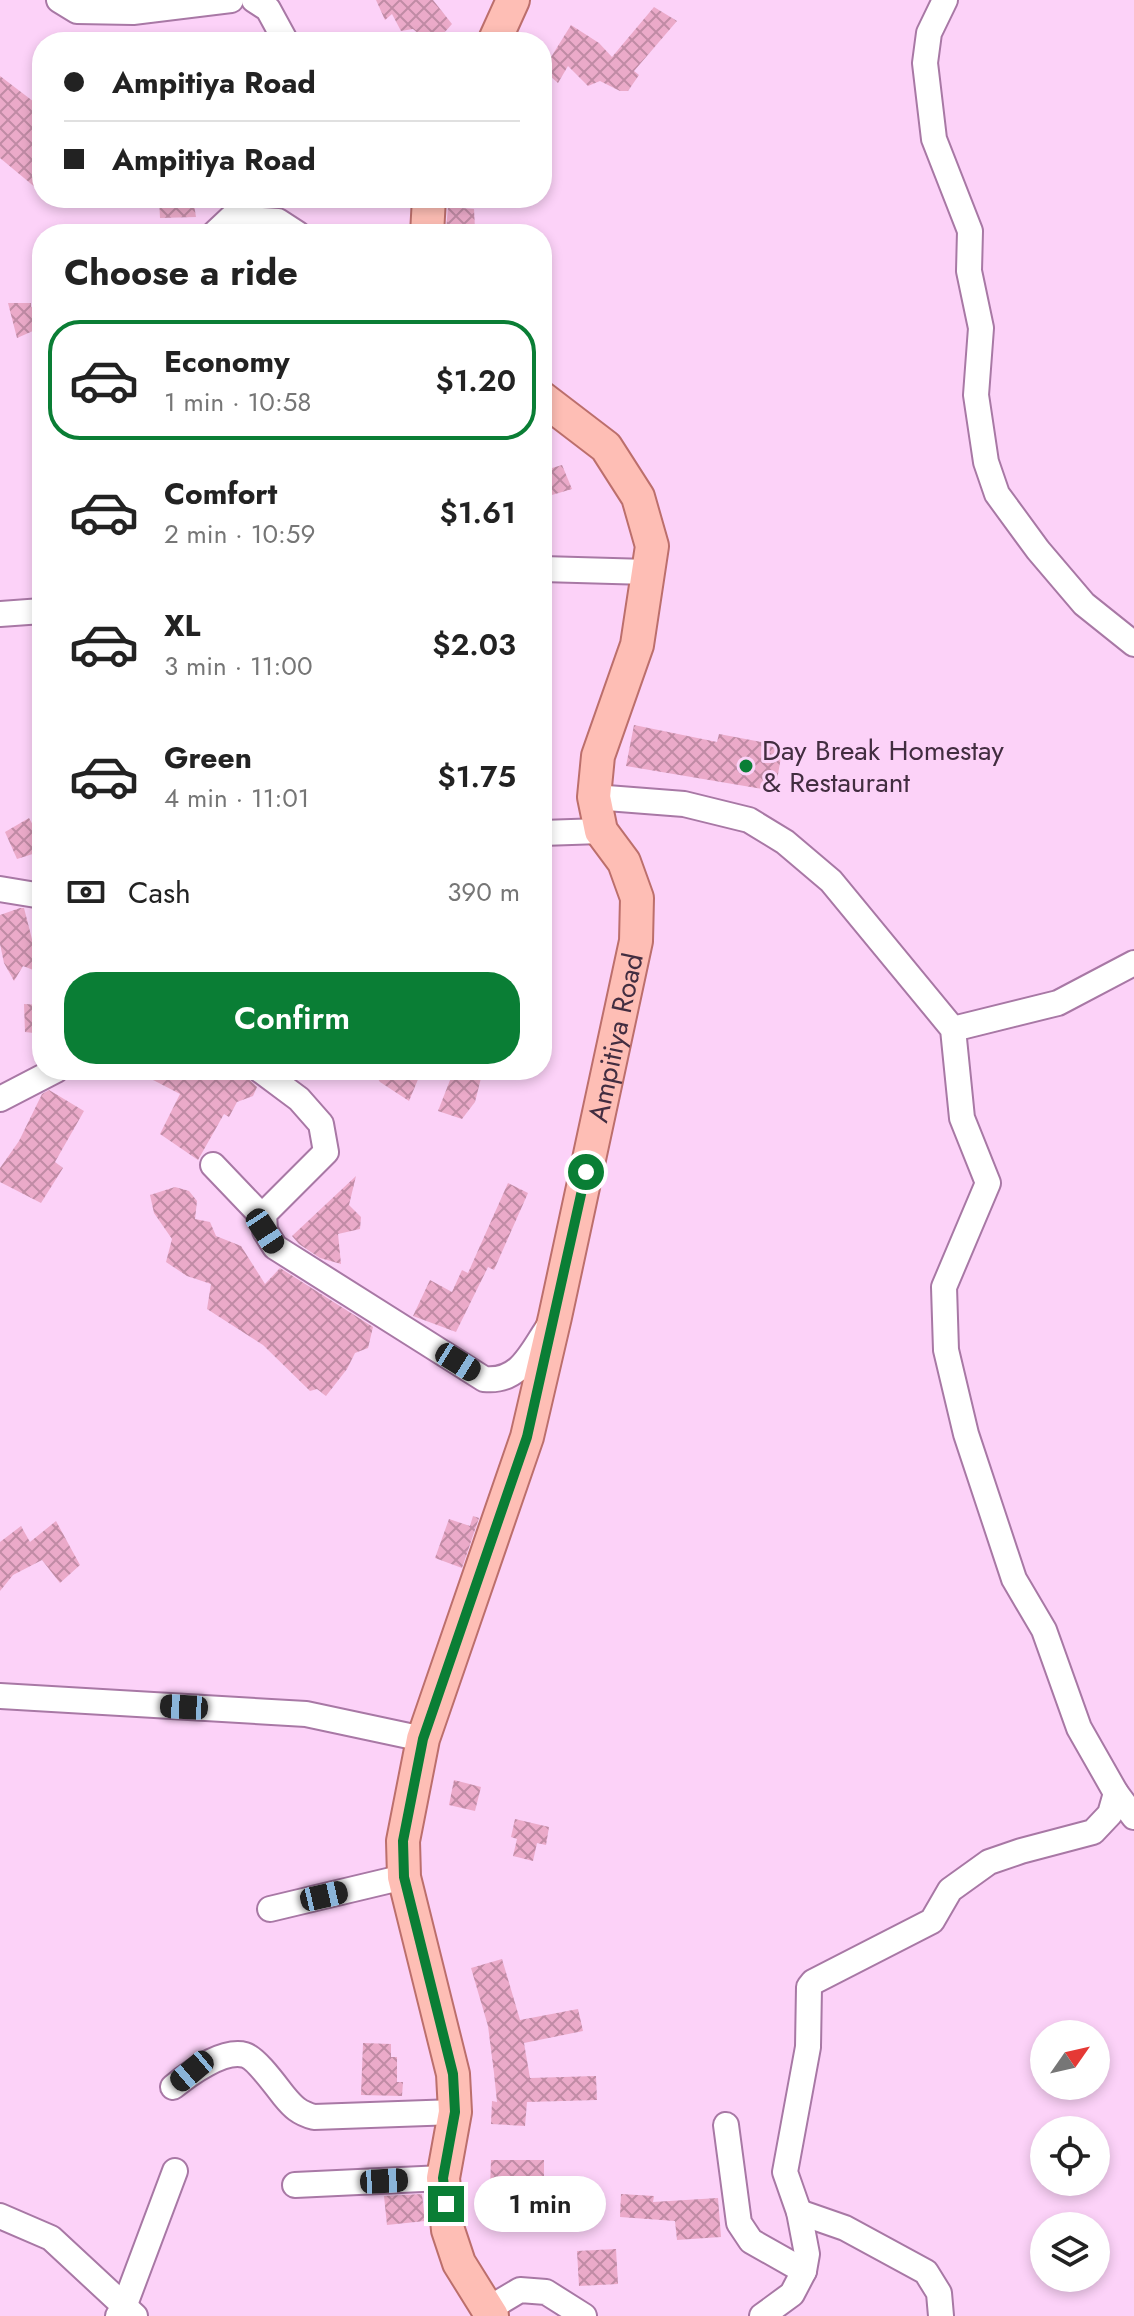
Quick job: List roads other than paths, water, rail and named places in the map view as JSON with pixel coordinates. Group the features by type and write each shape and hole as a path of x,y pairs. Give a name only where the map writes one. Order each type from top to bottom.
{"main road":[{"path":"499,32 513,0"},
{"name":"Ampitiya Road","path":"490,2312 459,2263 448,2230 443,2178 455,2112 453,2074 404,1877 403,1841 423,1739 527,1437 636,941 637,898 624,862 601,831 594,797 598,756 637,645 652,546 638,497 606,447 552,406"}],"street":[{"path":"59,0 77,11 133,12 231,0"},
{"path":"254,0 268,9 281,32"},
{"path":"945,0 929,33 925,63 934,139 970,231 969,271 981,328 976,395 986,462 997,494 1038,550 1084,604 1134,644"},
{"path":"225,224 231,218 278,221 283,224"},
{"path":"552,569 648,572"},
{"path":"0,614 32,612"},
{"path":"594,797 684,804 749,820 785,842 831,881 953,1029 962,1118 988,1183 944,1287 946,1350 966,1434 1014,1579 1044,1630 1079,1728 1120,1808 1093,1832 989,1862 950,1890 932,1921 813,1982 809,1987 808,2047 785,2172 799,2212 807,2254 804,2271 792,2294 762,2316"},
{"path":"552,833 601,831"},
{"path":"0,889 32,894"},
{"path":"953,1029 1058,1003 1134,963"},
{"path":"0,1099 37,1080"},
{"path":"273,1080 299,1099 321,1124 326,1152 264,1214 265,1231 275,1247 484,1379 500,1381 515,1373 555,1317"},
{"path":"213,1165 256,1210 264,1214"},
{"path":"0,1696 306,1714 423,1739"},
{"path":"270,1909 404,1877"},
{"path":"173,2087 192,2071 230,2055 247,2055 302,2114 314,2117 455,2112"},
{"path":"726,2125 739,2223 744,2235 804,2271"},
{"path":"0,2216 51,2238 126,2313 175,2171"},
{"path":"295,2185 443,2178"},
{"path":"799,2212 845,2228 926,2272 939,2293 941,2316"},
{"path":"490,2312 520,2290 546,2292 584,2316"}],"place":[{"name":"Day Break Homestay & Restaurant","path":"746,766"}]}
